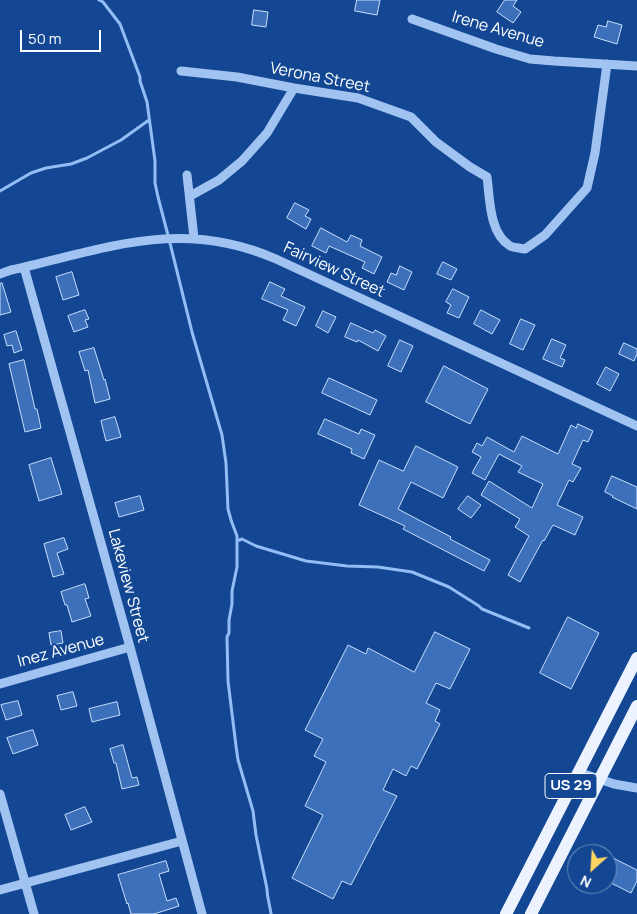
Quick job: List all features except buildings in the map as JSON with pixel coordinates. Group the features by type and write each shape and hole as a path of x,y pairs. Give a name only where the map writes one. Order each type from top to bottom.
{"main road":[{"name":"US 29","path":"506,914 637,658"},
{"name":"US 29","path":"532,914 637,706"}],"street":[{"name":"Irene Avenue","path":"412,19 496,49 530,58 554,62 637,66"},
{"name":"Verona Street","path":"181,71 237,76 294,88 358,98 410,117 436,142 487,177 494,222 500,237 511,247 525,249 545,236 587,188 595,153 607,64"},
{"path":"190,196 219,180 242,161 267,133 294,88"},
{"path":"187,175 194,238"},
{"name":"Fairview Street","path":"0,274 116,245 145,240 194,238 240,246 272,258 637,426"},
{"name":"Lakeview Street","path":"24,267 202,914"},
{"name":"Inez Avenue","path":"0,684 130,647"},
{"path":"578,772 614,784 637,788"},
{"path":"0,794 34,914"},
{"path":"0,890 182,840"}],"waterway":[{"path":"99,0 103,2 120,24 140,77 147,102 158,197 192,332 222,435 226,463 228,509 237,536 237,567 232,591 229,633 227,637 228,681 238,760 253,811 271,914"},
{"path":"0,191 31,173 46,168 71,164 87,158 121,140 149,120"},
{"path":"237,541 242,539 256,546 306,561 412,572 449,587 482,609 529,628"}]}
